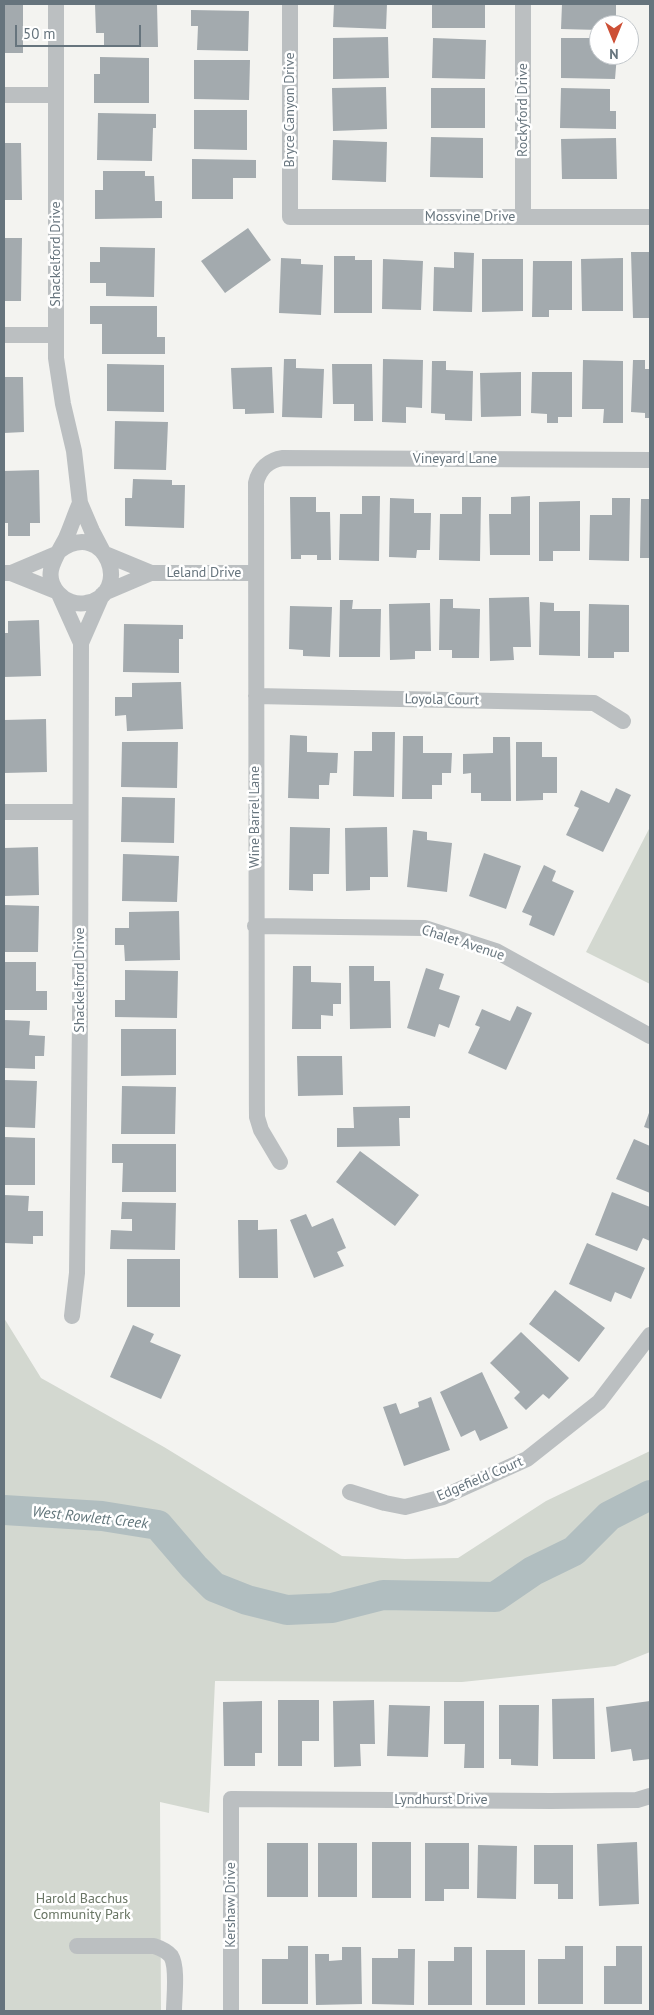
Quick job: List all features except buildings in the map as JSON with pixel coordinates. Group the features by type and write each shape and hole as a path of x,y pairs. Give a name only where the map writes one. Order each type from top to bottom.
{"street":[{"name":"Shackelford Drive","path":"56,4 56,335 58,381 74,451 80,503 104,553"},
{"name":"Bryce Canyon Drive","path":"290,4 290,217"},
{"name":"Rockyford Drive","path":"523,4 523,217"},
{"path":"4,95 56,95"},
{"name":"Mossvine Drive","path":"290,217 650,218"},
{"path":"4,335 56,335"},
{"name":"Vineyard Lane","path":"263,468 272,461 283,458 650,460"},
{"name":"Wine Barrel Lane","path":"263,468 256,483 255,926 257,1117 261,1130 280,1162"},
{"path":"7,573 58,553 69,545 82,542 96,546 104,553 110,564 112,573 110,583 103,594 90,602 81,604 67,600 52,585 50,571 58,553 80,503"},
{"name":"Leland Drive","path":"104,553 151,573"},
{"name":"Leland Drive","path":"103,594 151,573 256,572"},
{"path":"7,573 57,592"},
{"name":"Shackelford Drive","path":"57,592 81,643 77,1273 72,1316"},
{"name":"Shackelford Drive","path":"81,643 103,594"},
{"name":"Loyola Court","path":"256,696 594,703 622,721"},
{"path":"4,812 80,812"},
{"name":"Chalet Avenue","path":"255,926 425,928 496,951 650,1036"},
{"name":"Edgefield Court","path":"350,1492 405,1507 443,1497 527,1459 599,1402 650,1335"},
{"name":"Lyndhurst Drive","path":"230,1799 551,1801 637,1800 650,1796"},
{"name":"Kershaw Drive","path":"230,1799 230,2011"},
{"path":"77,1946 154,1946 162,1949 169,1954 173,1964 174,2011"}],"green space":[{"path":"650,827 650,984 586,952"},
{"name":"Harold Bacchus Community Park","path":"4,1318 41,1378 164,1447 342,1556 405,1559 458,1558 546,1501 650,1451 650,1652 615,1666 462,1682 215,1681 209,1813 160,1802 161,2011 4,2011"}],"waterway":[{"name":"West Rowlett Creek","path":"4,1510 102,1516 158,1525 214,1587 247,1600 287,1610 332,1608 383,1595 495,1597 533,1571 574,1551 609,1516 650,1495"}]}
